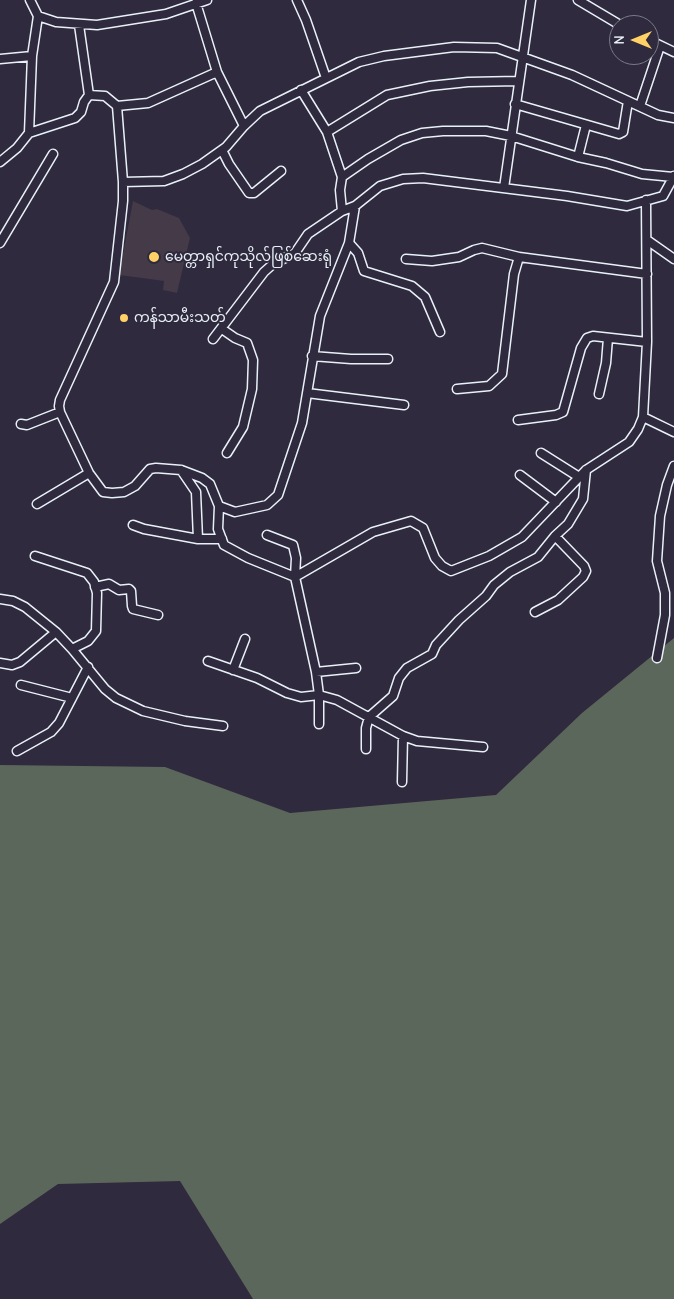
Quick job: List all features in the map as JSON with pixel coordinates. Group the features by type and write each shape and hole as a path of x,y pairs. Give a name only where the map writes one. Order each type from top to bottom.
{"street":[{"path":"29,133 32,56 38,16 30,0"},
{"path":"38,16 56,22 97,25 166,14 207,0"},
{"path":"297,0 326,78"},
{"path":"504,188 531,0"},
{"path":"578,0 609,18"},
{"path":"196,3 217,72 244,126"},
{"path":"0,162 17,148 29,133 76,118 81,112 84,102 89,95 79,25"},
{"path":"640,106 660,46 674,52"},
{"path":"123,182 164,181 195,168 222,150 260,111 359,62 384,56 454,47 497,48 572,75 658,115 674,118"},
{"path":"0,59 32,56"},
{"path":"116,106 148,103 217,72"},
{"path":"327,132 387,95 430,86 468,82 518,81"},
{"path":"301,90 327,132 342,177 340,190 342,211"},
{"path":"89,95 105,96 116,106 123,201 114,282 60,400 60,412 89,473 103,492 124,492 135,486 150,469 156,468 181,470 202,478 210,484 219,506 218,529 224,545 248,558 295,577"},
{"path":"515,104 619,134 622,132 628,101"},
{"path":"578,157 586,125"},
{"path":"213,339 264,272 273,264 295,254 308,234 342,211 355,206 380,186 403,179 423,178 627,206 663,196 674,177 642,174 578,157 511,136 486,132 443,132 422,133 401,140 342,177"},
{"path":"222,150 249,192 254,193 281,171"},
{"path":"0,243 53,154"},
{"path":"295,577 373,532 411,521 423,528 435,558 442,566 451,571 489,556 522,537 586,470 629,442 638,429 643,417 648,342 646,200"},
{"path":"219,506 235,512 267,505 278,494 302,423 320,316 349,243 355,206"},
{"path":"647,240 674,259"},
{"path":"349,243 358,252 364,271 412,286 425,297 440,332"},
{"path":"406,259 432,261 459,256 482,248 519,257 646,274"},
{"path":"457,389 489,386 502,374 514,274 519,257"},
{"path":"222,329 235,338 247,343 253,360 252,389 243,427 227,453"},
{"path":"518,420 556,416 563,412 584,341 587,338 593,336 648,342"},
{"path":"599,394 606,363 608,338"},
{"path":"312,356 351,359 388,358"},
{"path":"307,393 404,405"},
{"path":"21,424 27,425 60,412"},
{"path":"643,417 674,432"},
{"path":"542,454 579,477"},
{"path":"658,658 665,615 665,594 658,561 660,516 674,466"},
{"path":"181,470 196,492 198,539"},
{"path":"366,749 366,728 369,717 393,696 398,678 407,668 432,654 436,645 459,620 486,596 494,585 510,572 538,558 555,536 568,524 583,499 586,470"},
{"path":"36,504 89,473"},
{"path":"520,475 556,502"},
{"path":"133,525 144,529 198,539 222,539"},
{"path":"268,535 293,545 296,558 295,577 316,672 320,724"},
{"path":"535,612 558,600 583,577 586,571 584,566 555,536"},
{"path":"35,556 87,573 94,582 97,593 96,631 88,641 72,649"},
{"path":"95,587 109,584 119,590 129,589 131,591 133,608 158,615"},
{"path":"0,599 13,601 25,607 56,632 105,689 116,698 143,711 185,721 223,726"},
{"path":"0,663 12,665 20,662 56,632"},
{"path":"234,670 245,639"},
{"path":"208,661 257,678 287,693 301,697 319,695 337,700 403,736 417,741 483,747"},
{"path":"17,752 50,732 59,723 88,667"},
{"path":"316,672 356,668"},
{"path":"20,685 72,698"},
{"path":"402,782 403,736"}],"shaded area":[{"name":"မေတ္တာရှင်ကုသိုလ်ဖြစ်ဆေးရုံ","path":"133,201 152,210 157,209 179,218 190,238 177,293 163,290 164,281 119,275"}],"green space":[{"path":"674,638 674,1299 253,1299 180,1181 58,1184 0,1224 0,765 165,767 290,813 496,795 582,713"}],"place":[{"name":"မေတ္တာရှင်ကုသိုလ်ဖြစ်ဆေးရုံ","path":"154,257"},
{"name":"ကန်သာမီးသတ်","path":"124,318"}]}
